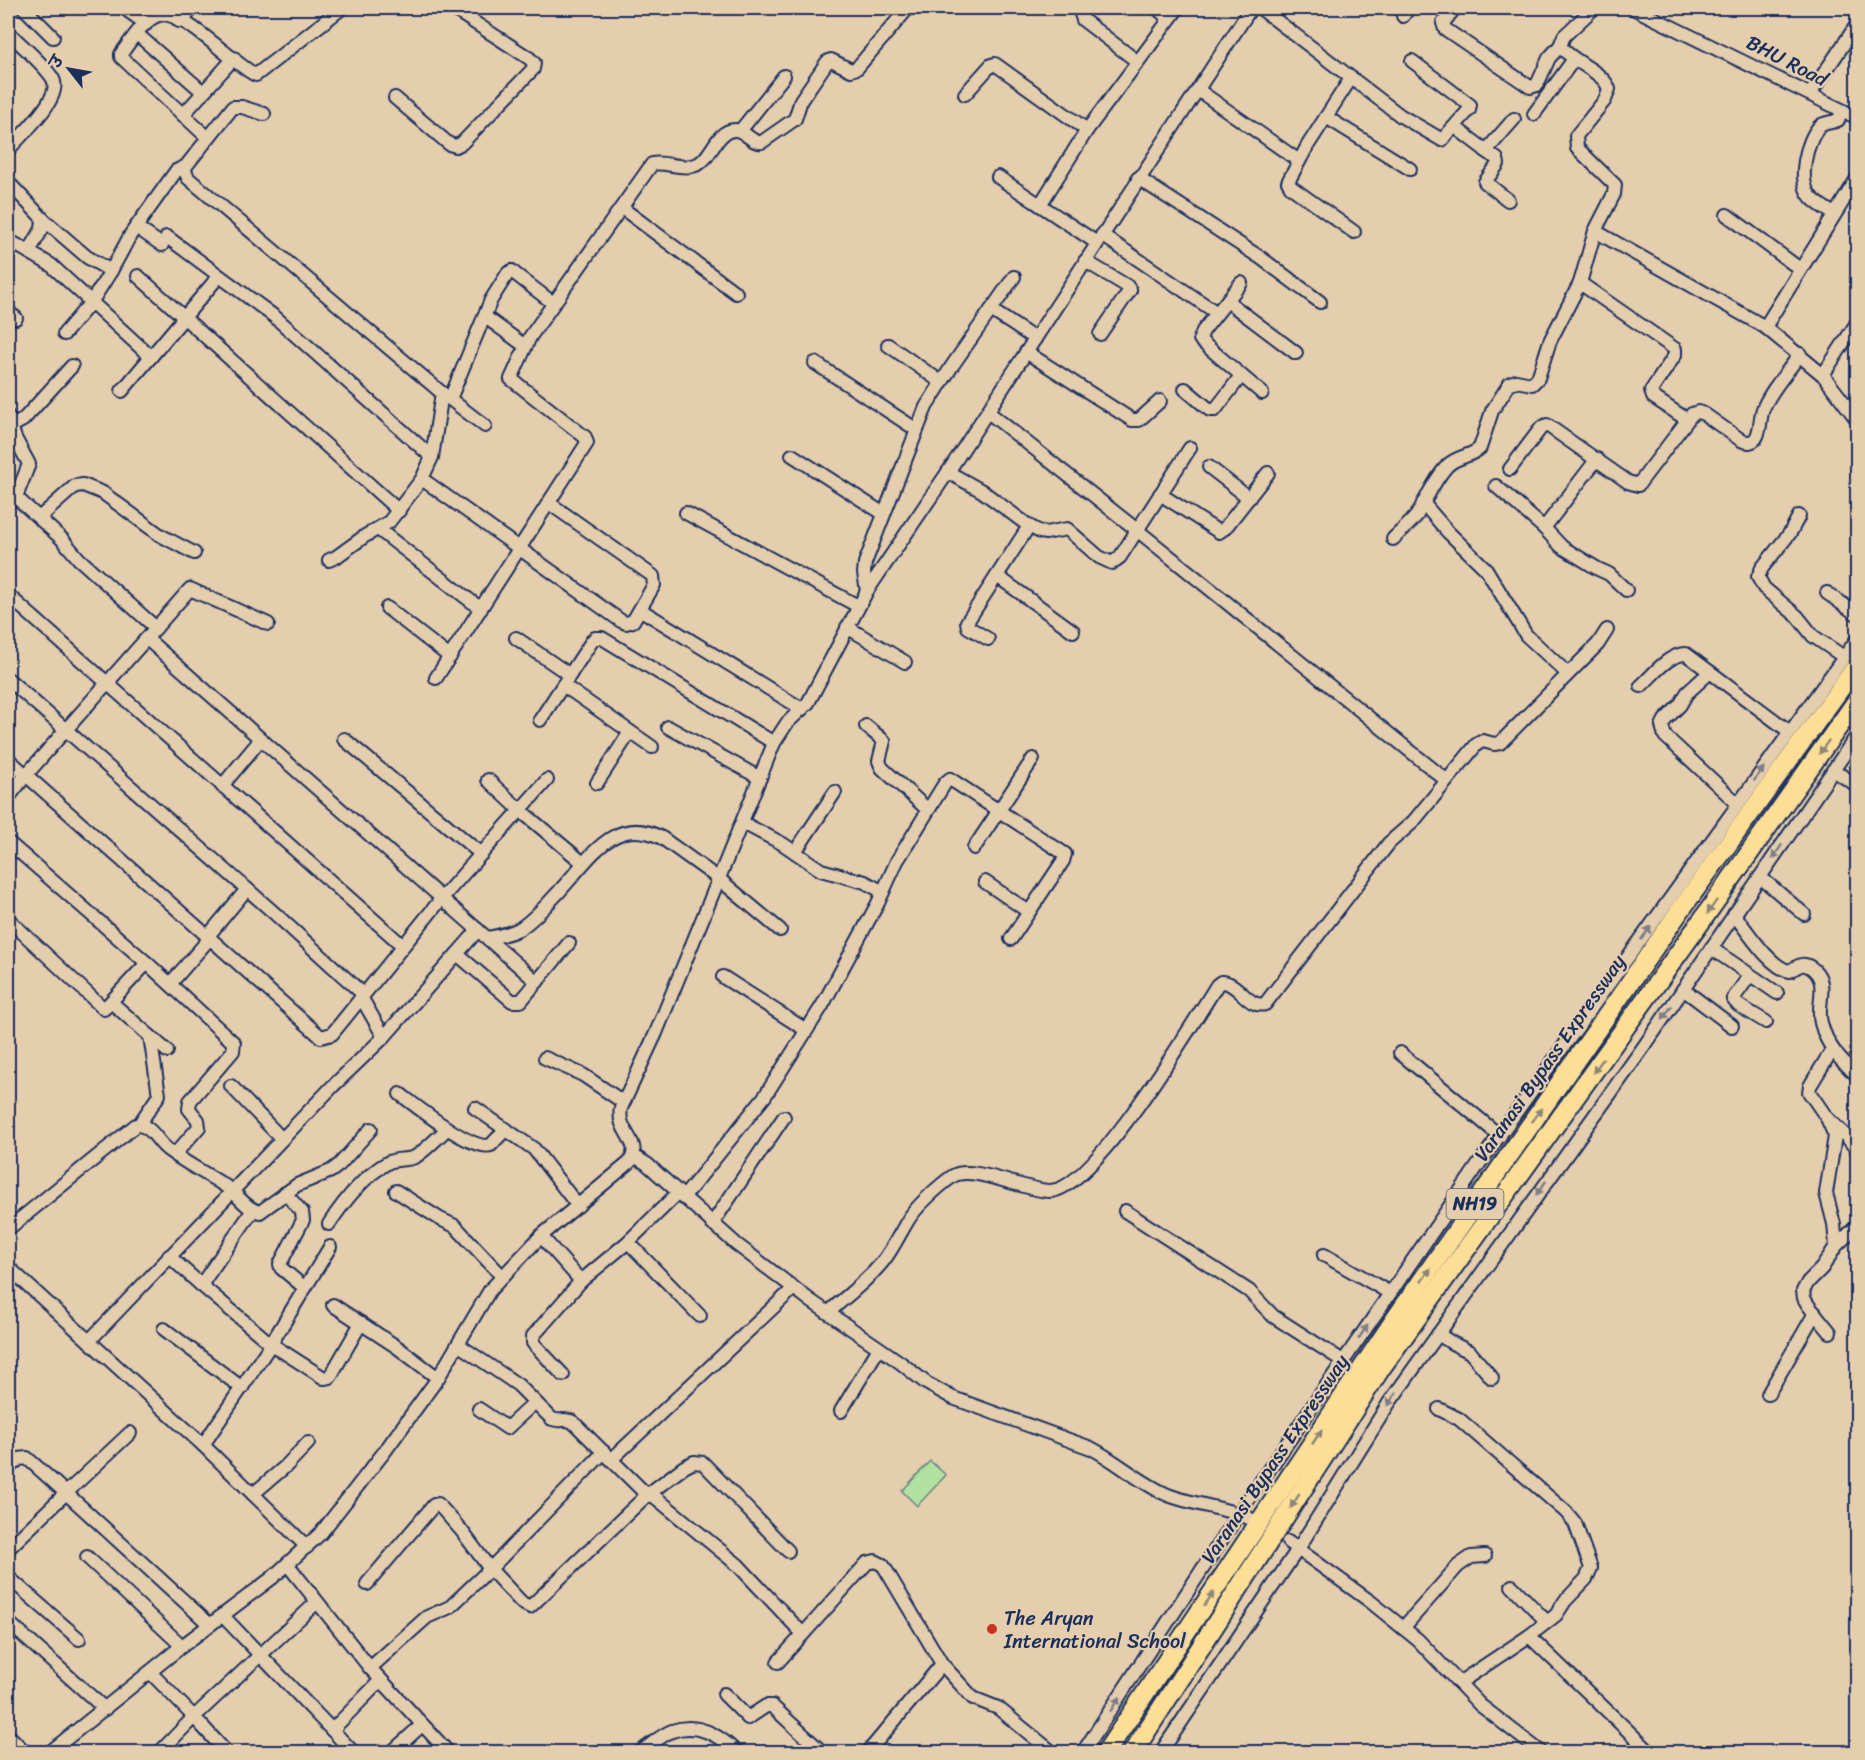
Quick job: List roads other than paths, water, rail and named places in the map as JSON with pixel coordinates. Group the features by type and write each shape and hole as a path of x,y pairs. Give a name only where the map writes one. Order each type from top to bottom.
{"highway":[{"name":"Varanasi Bypass Expressway","path":"1106,1752 1393,1323 1851,661"},
{"name":"Varanasi Bypass Expressway","path":"1133,1752 1381,1368 1700,923 1857,699"}],"street":[{"path":"24,8 54,37"},
{"path":"124,8 146,24"},
{"path":"179,21 194,8"},
{"path":"208,138 121,57 121,54 146,24 159,15 166,14 211,40 253,74 260,74 342,8"},
{"path":"395,98 449,144 456,146 462,143 533,69 534,63 529,58 452,8"},
{"path":"436,678 585,447 587,440 511,379 525,346 553,303 652,164 694,165 706,158 726,133 733,130 740,131 758,143 792,123 801,100 827,62 831,60 851,70 857,68 908,8"},
{"path":"1084,8 1081,14 1083,20 1138,62"},
{"path":"1157,8 1169,19"},
{"path":"1040,205 1087,130 1178,8"},
{"path":"50,1752 209,1624 288,1565 321,1533 438,1378 484,1299 502,1276 541,1236 630,1162 634,1156 633,1144 620,1124 619,1116 623,1102 656,1033 774,743 787,723 808,703 867,591 948,472 1251,8"},
{"path":"1260,8 1401,116 1438,139 1445,139 1469,110 1470,105 1412,61"},
{"path":"1455,8 1443,23 1445,29 1530,87 1537,85 1564,36 1594,8"},
{"name":"BHU Road","path":"1633,8 1857,118"},
{"path":"1810,94 1857,23"},
{"path":"8,32 51,75 56,88 46,107 8,150"},
{"path":"137,34 203,92"},
{"path":"1393,539 1415,517 1437,478 1449,464 1480,448 1491,411 1510,383 1516,381 1532,384 1538,378 1550,341 1580,283 1595,231 1614,194 1615,185 1577,148 1575,141 1576,136 1605,100 1609,89 1604,80 1560,46"},
{"path":"183,115 234,58"},
{"path":"1534,114 1574,59"},
{"path":"965,94 991,65 995,64 1087,130"},
{"path":"740,131 784,76"},
{"path":"1351,78 1288,178 1288,184 1354,232"},
{"path":"1197,90 1299,161"},
{"path":"264,114 242,107 233,107 186,166 185,171 188,178 446,396 485,426"},
{"path":"1834,214 1809,196 1804,169 1808,152 1819,128 1826,123 1838,120 1843,111"},
{"path":"1326,117 1410,169"},
{"path":"1486,151 1514,119"},
{"path":"1455,127 1497,159 1498,164 1485,182 1508,200"},
{"path":"64,334 92,301 130,234 176,171 182,168"},
{"path":"998,177 1217,314"},
{"path":"1765,327 1857,177"},
{"path":"1138,178 1261,258 1320,302"},
{"path":"8,182 43,219 87,257 111,271"},
{"path":"622,207 736,293"},
{"path":"1727,214 1800,268"},
{"path":"29,252 42,229 43,219"},
{"path":"136,227 165,241 219,276 274,317 432,457"},
{"path":"1595,231 1765,327 1823,375 1857,421"},
{"path":"8,240 51,265 151,357"},
{"path":"1085,261 1130,290 1100,334"},
{"path":"329,560 389,522 422,479 432,457 446,396 496,290 508,273 512,271 553,303"},
{"path":"138,276 399,511"},
{"path":"122,392 219,276"},
{"path":"867,591 864,573 866,563 926,407 1014,277"},
{"path":"1241,283 1203,331 1200,339 1262,393"},
{"path":"1580,283 1675,349 1675,355 1651,391 1653,397 1686,419"},
{"path":"1227,301 1296,352"},
{"path":"991,310 1035,339"},
{"path":"484,316 525,346"},
{"path":"1823,375 1857,321"},
{"path":"888,345 942,382"},
{"path":"1026,352 1132,420 1139,420 1160,401"},
{"path":"1510,469 1541,428 1547,425 1628,482 1638,485 1692,414 1698,412 1704,414 1741,440 1747,443 1752,442 1757,436 1767,402 1800,354"},
{"path":"815,363 916,429"},
{"path":"72,366 23,420 10,421 15,438 29,464 12,493 79,559 156,628"},
{"path":"1185,389 1210,410 1215,410 1241,376"},
{"path":"987,412 1446,780"},
{"path":"948,472 982,491 1029,526 1046,533 1067,529 1099,557 1112,563 1120,557 1190,448"},
{"path":"792,454 884,514"},
{"path":"1544,528 1597,459"},
{"path":"1209,467 1249,498"},
{"path":"1160,494 1219,532 1225,528 1268,473"},
{"path":"422,479 621,621 626,623 633,621 654,585 653,576 549,503"},
{"path":"39,518 75,486 83,485 103,493 160,535 194,553"},
{"path":"1496,486 1567,550 1609,574 1626,590"},
{"path":"1423,503 1448,532 1486,569 1526,635 1568,674"},
{"path":"686,513 858,606"},
{"path":"1799,516 1790,533 1762,568 1759,581 1768,592 1801,620 1813,636 1851,661"},
{"path":"988,639 967,625 1029,526"},
{"path":"378,530 481,609"},
{"path":"997,576 1073,631"},
{"path":"8,798 26,774 188,591 193,589 268,624"},
{"path":"1827,593 1857,615"},
{"path":"8,595 402,945"},
{"path":"387,608 450,657"},
{"path":"640,610 802,709"},
{"path":"847,627 904,662"},
{"path":"828,1313 881,1264 916,1210 953,1176 969,1171 1013,1184 1049,1191 1064,1188 1080,1176 1108,1146 1153,1084 1218,985 1221,982 1228,982 1256,1004 1265,1004 1389,843 1413,822 1480,742 1500,743 1598,644 1607,630"},
{"path":"516,638 630,732 652,747"},
{"path":"540,720 592,641 595,638 602,638 774,743"},
{"path":"1083,1752 1244,1516 1343,1361 1390,1293 1790,732 1851,661 1857,638"},
{"path":"147,639 537,982"},
{"path":"1641,686 1672,657 1686,654 1790,732"},
{"path":"1710,672 1687,693 1680,705 1665,720 1662,730 1665,736 1738,804"},
{"path":"8,679 247,890 362,996 384,1037"},
{"path":"668,726 760,778"},
{"path":"866,726 884,741 879,761 882,768 928,810"},
{"path":"597,783 630,732"},
{"path":"1161,1752 1293,1546 1389,1403 1712,948 1857,734"},
{"path":"222,786 261,739"},
{"path":"344,739 481,854"},
{"path":"8,759 321,1037 332,1034 402,945 547,780"},
{"path":"974,848 1033,759"},
{"path":"1833,771 1857,786"},
{"path":"563,1375 532,1340 536,1331 581,1281 680,1195 765,1096 855,947 897,861 945,783 950,779 1065,854 1063,861 1011,939"},
{"path":"488,780 582,862"},
{"path":"795,852 835,792"},
{"path":"743,823 827,873 857,880 883,892"},
{"path":"89,1341 231,1191 384,1037 457,954 483,934 519,928 571,878 593,850 617,834 628,831 654,833 719,879 780,930"},
{"path":"8,842 147,963 231,1039 235,1046 190,1101 189,1109 198,1120 199,1127 175,1154"},
{"path":"1760,877 1804,914"},
{"path":"985,882 1029,912"},
{"path":"170,984 247,890"},
{"path":"1734,914 1782,969 1790,971 1799,964 1803,964 1818,974 1822,984 1820,1022 1832,1050 1857,1076"},
{"path":"8,920 104,1009 147,963"},
{"path":"457,954 512,1001 521,1001 569,943"},
{"path":"1712,948 1777,993"},
{"path":"1750,975 1733,999 1738,1005 1766,1022"},
{"path":"723,977 806,1030"},
{"path":"1683,989 1732,1026"},
{"path":"111,1002 167,1051"},
{"path":"141,1125 159,1095 150,1036"},
{"path":"1832,1050 1810,1086 1809,1092 1827,1118 1835,1136 1826,1193 1834,1224 1836,1246"},
{"path":"1400,1053 1500,1136"},
{"path":"545,1058 583,1075 623,1102"},
{"path":"231,1086 282,1139"},
{"path":"400,1094 447,1129 487,1147 506,1129"},
{"path":"475,1108 527,1142 539,1154 578,1206"},
{"path":"712,1224 784,1117"},
{"path":"1827,1118 1845,1135 1857,1151"},
{"path":"8,1229 136,1125 150,1130 166,1149 231,1191 257,1212 263,1211 297,1185 331,1171 371,1129"},
{"path":"329,1224 359,1185 385,1164 391,1160 414,1158 447,1129"},
{"path":"634,1156 647,1164 712,1224 794,1288 926,1383 951,1397 1091,1448 1113,1460 1143,1482 1171,1496 1244,1516"},
{"path":"396,1191 455,1226 502,1276"},
{"path":"285,1193 302,1212 303,1220 280,1268 305,1288"},
{"path":"201,1285 253,1210"},
{"path":"1125,1211 1249,1291 1273,1316 1343,1361"},
{"path":"1830,1332 1804,1298 1803,1291 1836,1246 1857,1225"},
{"path":"541,1236 581,1281"},
{"path":"628,1242 700,1316"},
{"path":"203,1445 271,1344 330,1247"},
{"path":"1324,1255 1390,1293"},
{"path":"169,1256 271,1344 327,1378 330,1377 361,1323"},
{"path":"8,1267 203,1445 307,1547"},
{"path":"370,1668 427,1617 450,1607 608,1456 794,1288"},
{"path":"333,1305 438,1378"},
{"path":"1768,1394 1815,1313"},
{"path":"164,1329 242,1388"},
{"path":"1438,1334 1470,1352 1492,1378"},
{"path":"459,1345 518,1385 552,1419 565,1419 573,1422 647,1495 655,1497 738,1565 803,1634"},
{"path":"841,1411 879,1348"},
{"path":"479,1409 507,1428 535,1402"},
{"path":"1439,1409 1459,1419 1566,1512 1575,1523 1591,1568 1586,1580 1547,1623 1459,1683"},
{"path":"8,1549 130,1433"},
{"path":"253,1494 286,1466 308,1443"},
{"path":"8,1468 19,1459 27,1458 209,1624"},
{"path":"367,1584 436,1504 441,1505 490,1569 522,1603 530,1607 647,1495 694,1462 703,1463 788,1551"},
{"path":"1293,1546 1371,1602 1418,1640 1480,1705 1541,1752"},
{"path":"1403,1628 1458,1566 1472,1557 1485,1556"},
{"path":"87,1557 182,1646"},
{"path":"778,1662 867,1563 875,1561 884,1565 942,1664 973,1698 998,1707 1052,1752"},
{"path":"288,1565 370,1668 448,1752"},
{"path":"8,1576 79,1639"},
{"path":"1512,1586 1547,1623"},
{"path":"160,1752 194,1717 318,1602"},
{"path":"222,1615 353,1752"},
{"path":"8,1622 105,1709"},
{"path":"1529,1636 1647,1749"},
{"path":"868,1752 942,1664"},
{"path":"150,1672 226,1752"},
{"path":"332,1730 381,1680"},
{"path":"724,1694 748,1719 766,1706 772,1706 822,1752"},
{"path":"392,1752 422,1725"},
{"path":"640,1752 670,1731 689,1728 709,1732 736,1752"},
{"path":"8,1736 25,1752"}],"place":[{"name":"The Aryan International School","path":"992,1629"}]}
